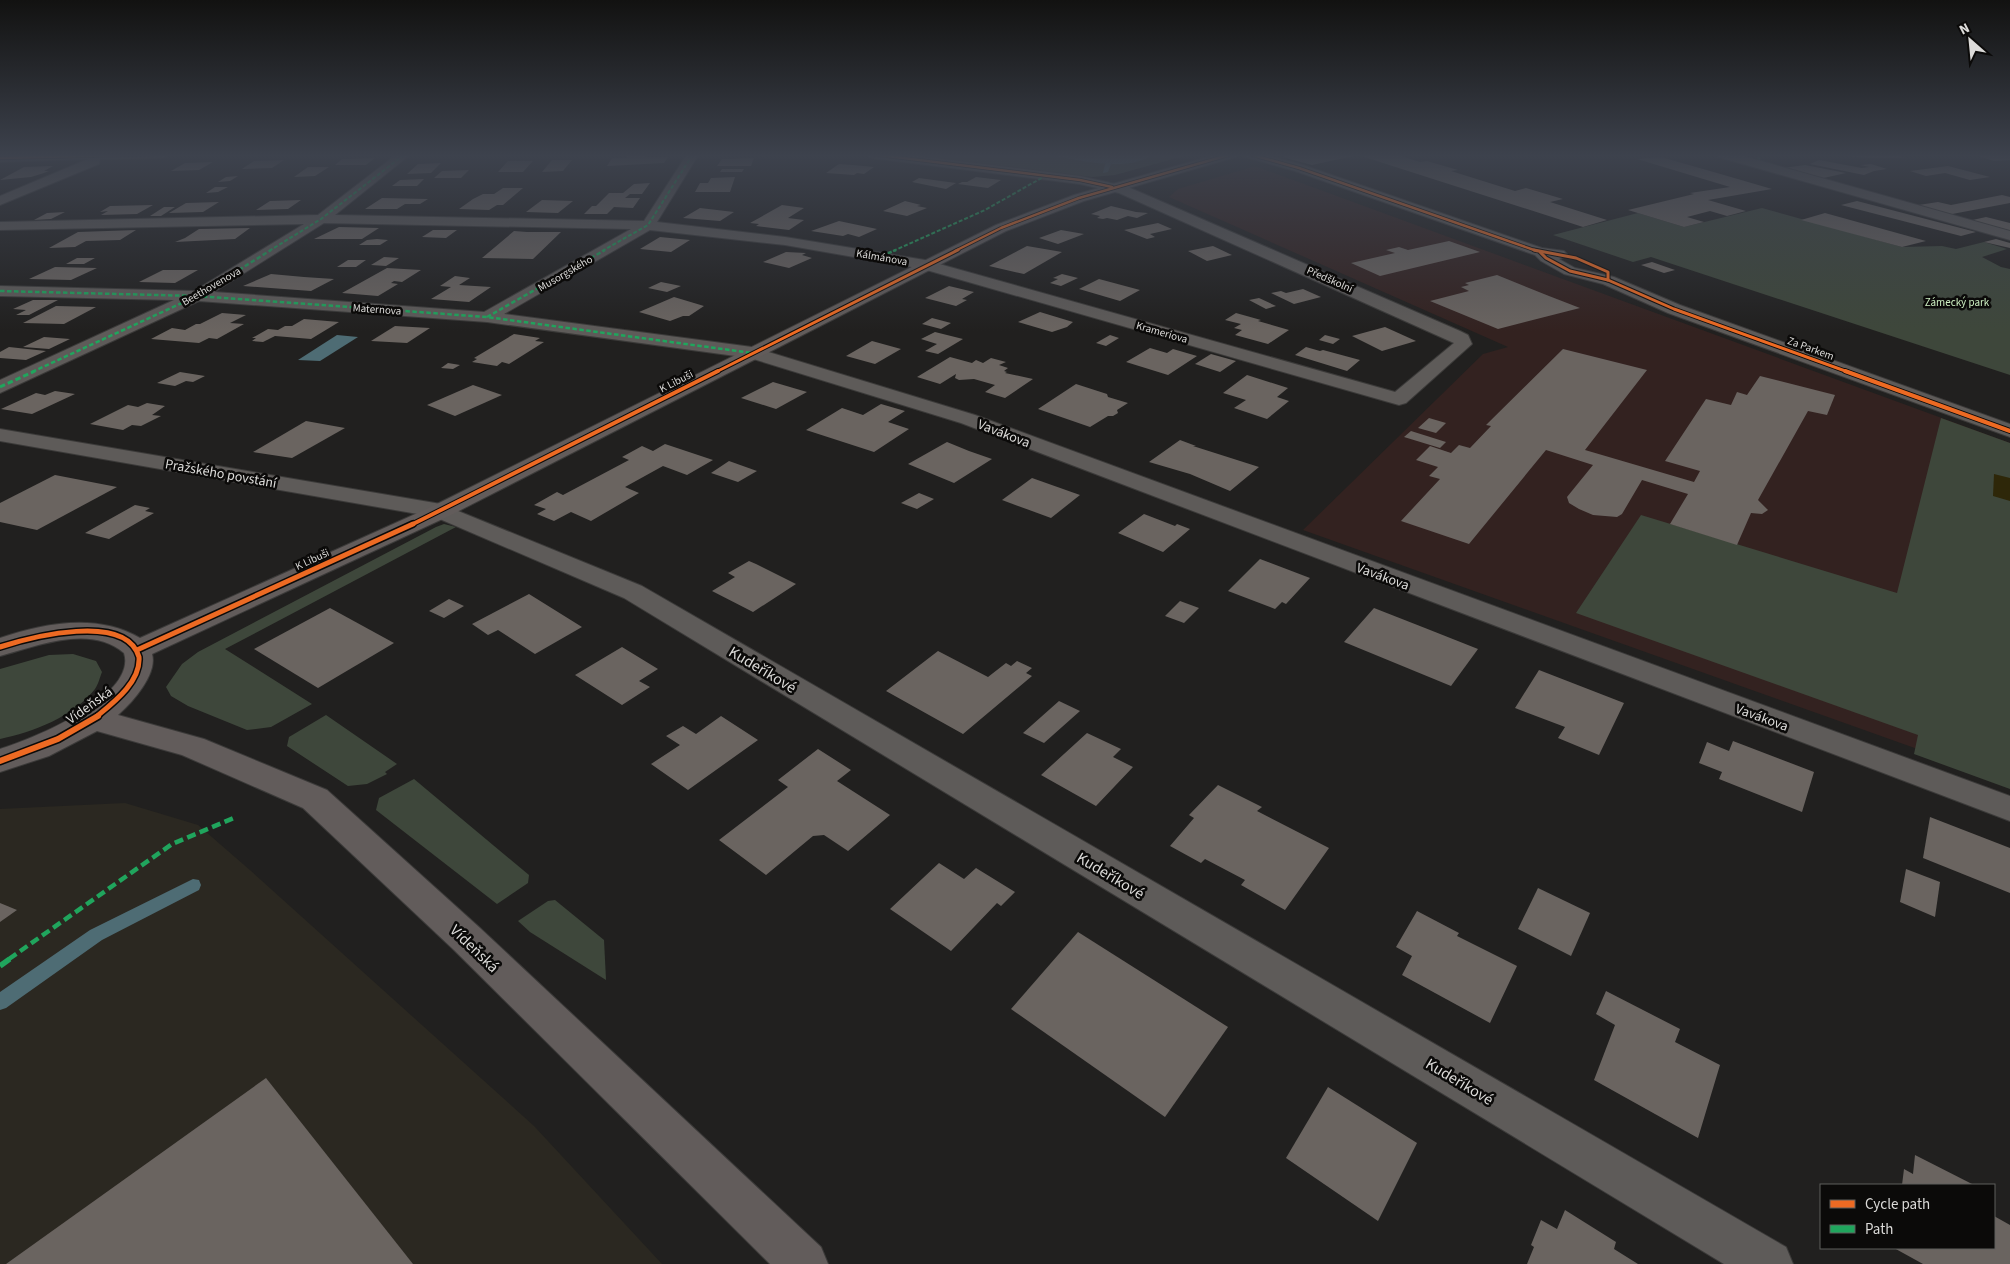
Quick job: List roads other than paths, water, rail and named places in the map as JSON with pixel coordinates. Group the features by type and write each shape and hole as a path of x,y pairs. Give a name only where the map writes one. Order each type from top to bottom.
{"street":[{"name":"Beethovenova","path":"0,387 196,296 329,213"},
{"name":"Musorgského","path":"487,317 648,225 656,213"},
{"name":"K Libuši","path":"137,650 441,511 974,240 1037,213"},
{"name":"Předškolní","path":"1179,213 1462,339 1463,344 1399,399"},
{"name":"Za Parkem","path":"1428,213 1540,252 1546,258 1570,271 1608,280 1674,309 2010,431"},
{"path":"1928,213 2010,236"},
{"name":"Kálmánova","path":"0,226 321,219 648,225 785,241 926,265"},
{"name":"Krameriova","path":"926,265 1399,399"},
{"name":"Maternova","path":"0,292 196,296 487,317 752,353"},
{"name":"Vavákova","path":"752,353 968,420 2010,809"},
{"name":"Pražského povstání","path":"0,435 441,511"},
{"name":"Kudeříkové","path":"441,511 633,592 1769,1264"},
{"path":"0,648 46,635 84,631 106,632 122,637 137,650"},
{"name":"Vídeňská","path":"0,761 41,747 93,719 122,694 138,671 140,660 137,650"},
{"name":"Vídeňská","path":"93,719 193,747 315,799 466,939 804,1264"}],"water":[{"path":"337,335 358,337 320,361 298,360"}],"waterway":[{"path":"0,1002 96,935 193,885"}],"park label":[{"name":"Zámecký park","path":"1957,302"}]}
